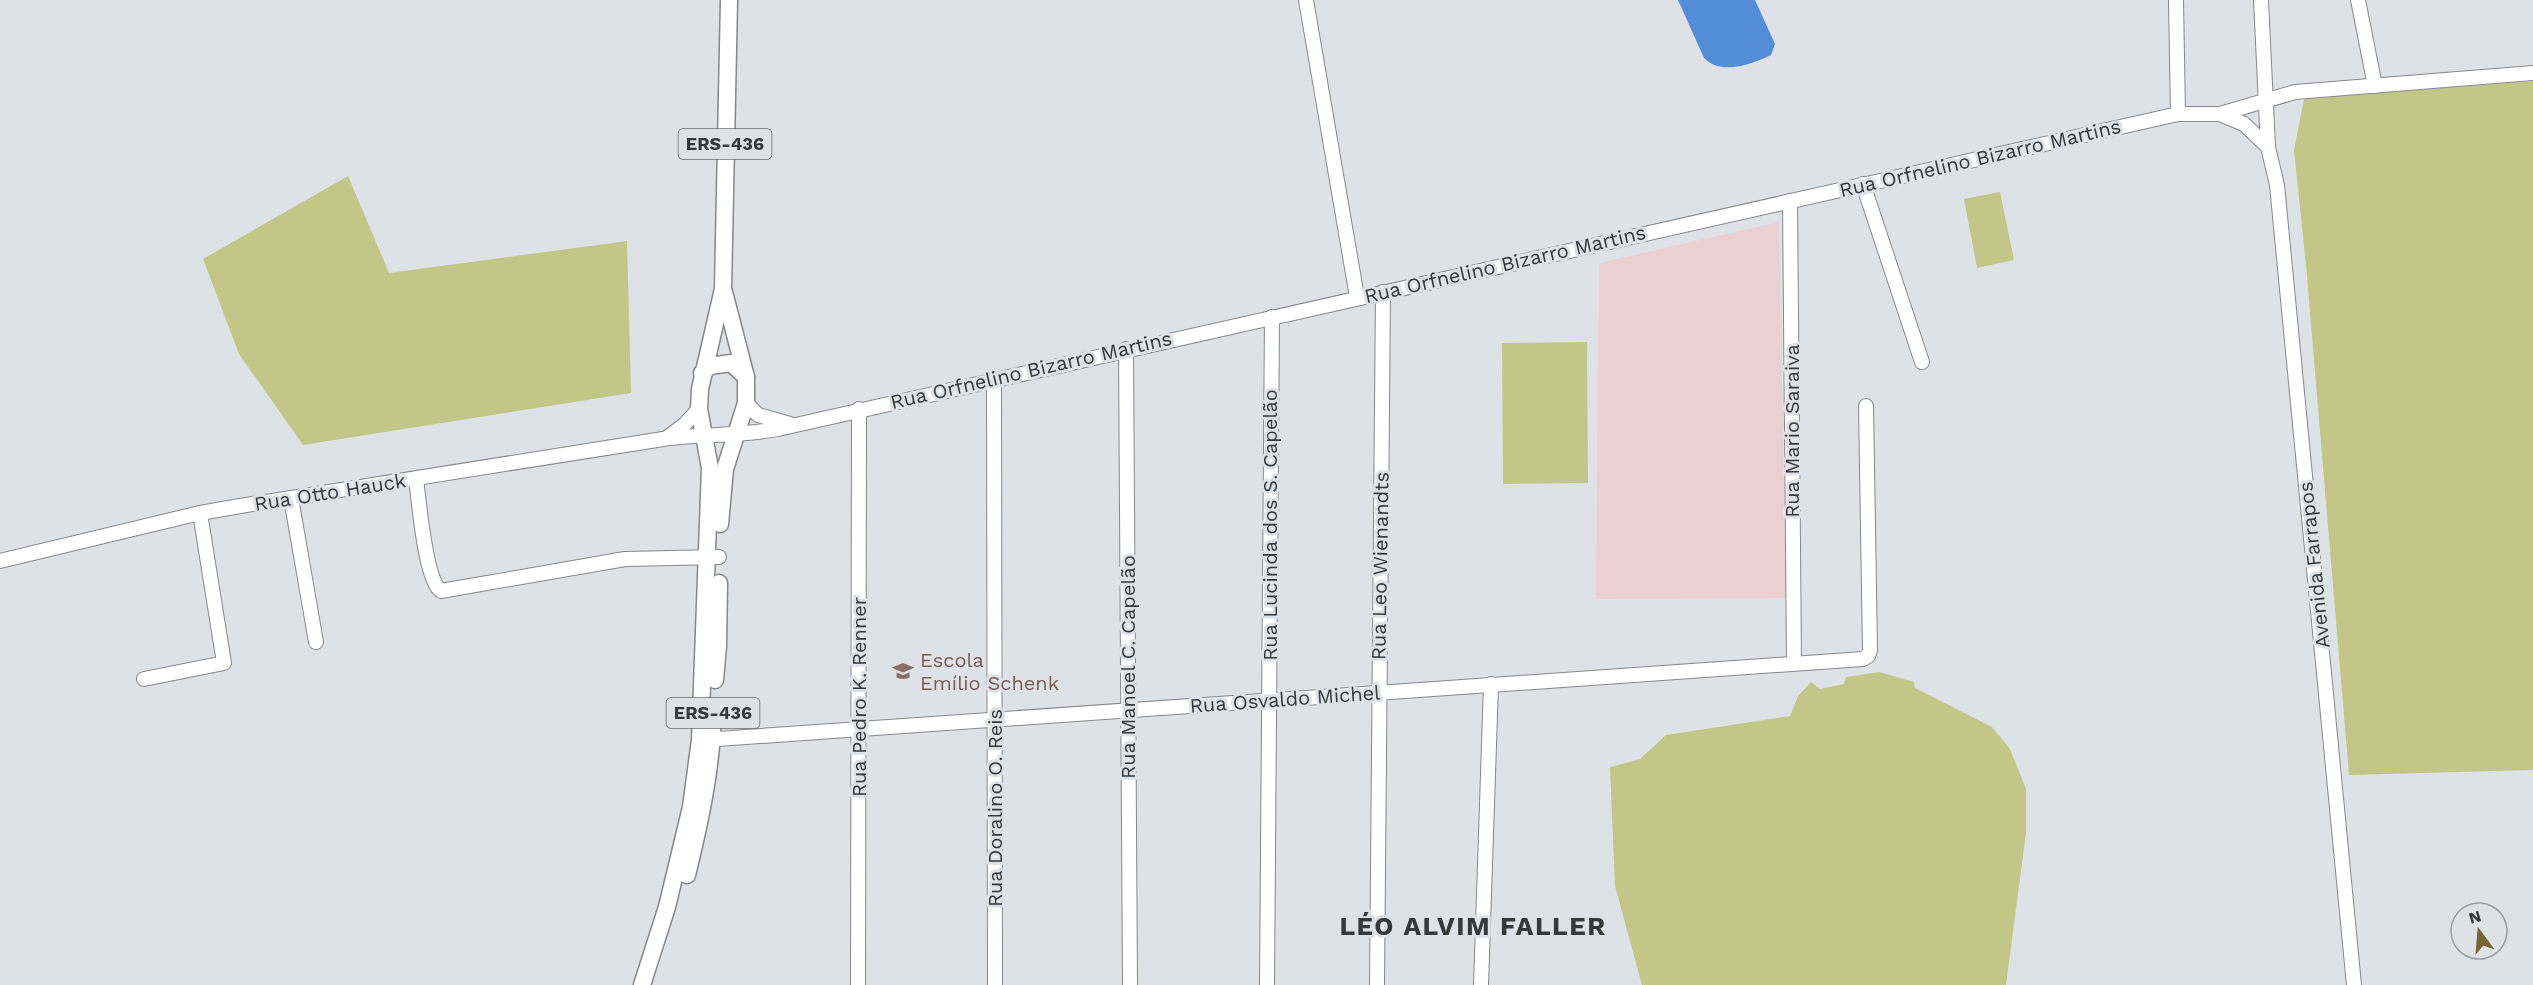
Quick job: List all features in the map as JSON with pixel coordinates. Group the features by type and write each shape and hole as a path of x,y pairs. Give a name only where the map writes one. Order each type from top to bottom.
{"main road":[{"name":"ERS-436","path":"642,985 667,907 691,807 706,740 718,646 710,468 706,436 699,409 702,373 723,289 729,0"},
{"name":"ERS-436","path":"714,557 725,469 738,436 746,403 746,376 723,289"},
{"path":"702,373 710,366 730,363 746,376"},
{"name":"ERS-436","path":"653,985 678,912 702,811 706,740"}],"street":[{"path":"1306,0 1357,297"},
{"path":"2176,0 2178,114"},
{"name":"Avenida Farrapos","path":"2261,0 2268,147 2277,185 2355,985"},
{"path":"2358,0 2375,86"},
{"path":"2220,114 2295,92 2533,73"},
{"name":"Rua Orfnelino Bizarro Martins","path":"663,439 738,436 2178,114 2220,114"},
{"path":"2220,114 2244,124 2268,147"},
{"path":"1863,184 1922,362"},
{"name":"Rua Mario Saraiva","path":"1790,201 1794,662"},
{"name":"Rua Leo Wienandts","path":"1377,985 1383,292"},
{"name":"Rua Lucinda dos S. Capelão","path":"1267,985 1272,317"},
{"name":"Rua Manoel C. Capelão","path":"1126,349 1130,985"},
{"name":"Rua Doralino O. Reis","path":"994,379 995,985"},
{"name":"Rua Orfnelino Bizarro Martins","path":"746,403 758,415 792,424"},
{"name":"Rua Osvaldo Michel","path":"706,740 1794,662 1863,659 1868,656 1866,406"},
{"path":"663,439 684,425 699,409"},
{"name":"Rua Pedro K. Renner","path":"858,985 859,409"},
{"name":"Rua Otto Hauck","path":"0,561 200,513 663,439"},
{"path":"416,478 430,569 436,588 445,592 625,559 714,557"},
{"path":"291,498 316,642"},
{"path":"144,679 224,663 200,513"},
{"path":"1481,985 1491,684"}],"shaded area":[{"path":"1779,222 1786,598 1596,599 1599,263"}],"green space":[{"path":"2533,81 2533,770 2349,775 2306,265 2294,150 2304,99"},
{"path":"348,176 389,273 627,241 631,393 303,445 239,354 203,259"},
{"path":"2000,192 2014,260 1977,268 1964,199"},
{"path":"1587,342 1588,483 1503,484 1502,343"},
{"path":"1879,672 1914,682 1915,688 1992,727 2010,749 2026,789 2026,833 2006,985 1642,985 1615,886 1610,767 1640,759 1666,735 1790,716 1798,696 1811,682 1820,689 1844,684 1846,677"}],"water":[{"path":"1678,0 1755,0 1775,44 1771,55 1737,67 1711,63 1704,58"}],"place":[{"name":"Escola Emílio Schenk","path":"903,671"}],"district":[{"name":"LÉO ALVIM FALLER","path":"1473,926"}]}
